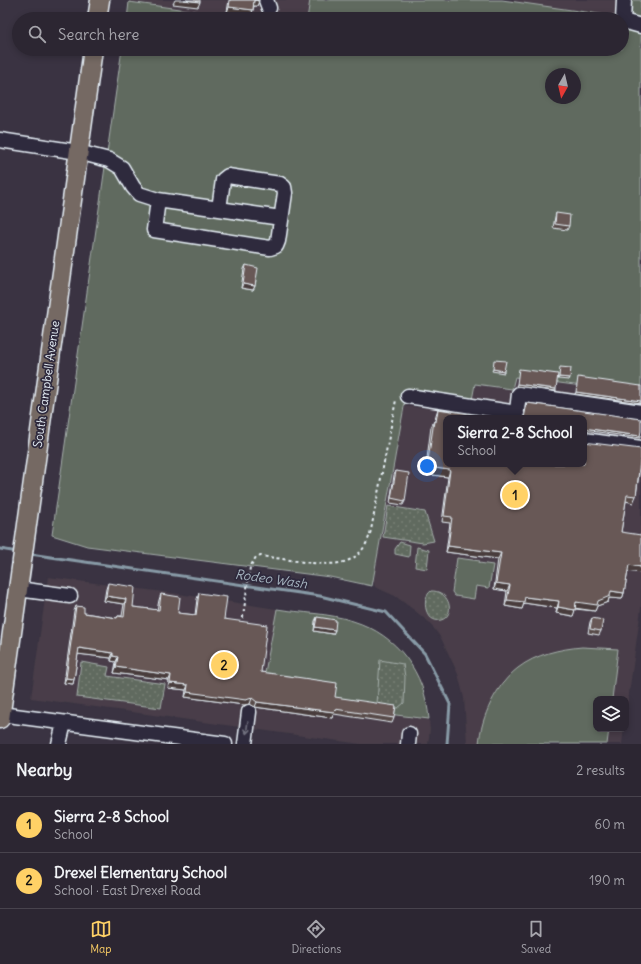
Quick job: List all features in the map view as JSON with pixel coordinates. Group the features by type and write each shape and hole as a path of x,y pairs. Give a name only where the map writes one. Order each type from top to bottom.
{"main road":[{"path":"98,12 100,0"},
{"name":"South Campbell Avenue","path":"0,716 92,56"}],"street":[{"path":"623,12 624,0"},
{"path":"629,24 641,26"},
{"path":"0,140 78,152 117,164 135,190 144,196 158,200 281,218"},
{"path":"158,200 154,230 270,248 276,246 278,241 284,187 280,184 228,176 223,180 219,209"},
{"path":"408,396 516,415 519,394 641,412"},
{"path":"587,440 641,448"},
{"path":"18,589 70,596"},
{"path":"245,744 249,712"},
{"path":"0,716 64,722 225,744"},
{"path":"59,744 64,722"}],"path":[{"path":"242,627 252,560 261,556 324,564 339,564 352,559 361,551 368,541 371,530 397,394 408,396"}],"shaded area":[{"path":"129,0 310,0 308,12 201,12 129,2"},
{"path":"502,0 641,0 629,15 629,12 585,12"},
{"path":"514,377 641,394 641,609 629,696 593,696 593,732 624,732 622,744 467,744 464,698 458,674 441,638 430,623 414,610 395,596 375,587 373,581 404,406 439,409 440,405 474,384 512,389"},
{"path":"48,577 179,594 342,619 363,624 391,641 401,651 415,670 422,683 428,707 430,730 428,744 361,744 31,698"}],"green space":[{"path":"310,0 502,0 585,12 308,12"},
{"path":"630,0 641,0 641,394 515,377 512,389 475,384 472,400 407,390 372,586 330,577 87,546 52,535 121,56 629,56 628,12"},
{"path":"129,2 201,12 128,12"},
{"path":"388,506 425,512 434,541 423,543 383,537"},
{"path":"400,542 410,545 409,557 395,554 395,549"},
{"path":"417,547 429,550 427,569 415,567"},
{"path":"457,558 480,561 479,563 493,565 489,588 476,586 474,599 455,596 452,592"},
{"path":"431,591 438,592 443,595 449,604 446,618 436,620 428,615 425,605 426,599"},
{"path":"277,609 344,618 369,627 383,636 396,646 415,671 422,686 429,719 265,699 261,694"},
{"path":"582,647 618,649 612,696 593,696 593,732 609,732 607,744 479,744 480,734 486,713 497,692 510,675 532,659 565,649"},
{"path":"380,660 403,664 405,677 404,703 398,708 377,704"},
{"path":"81,662 109,667 107,676 165,684 161,708 77,697"}],"building":[{"path":"184,0 200,0 200,2"},
{"path":"230,0 254,0 253,10 229,7"},
{"path":"556,213 570,215 569,226 555,224"},
{"path":"246,265 258,268 255,286 243,284"},
{"path":"494,360 506,361 504,371 493,369"},
{"path":"560,367 571,368 570,378 559,377"},
{"path":"519,369 558,374 556,389 517,384"},
{"path":"578,377 641,386 641,401 576,392"},
{"path":"527,403 641,419 641,431 640,436 587,428 587,415 525,415"},
{"path":"438,409 470,414 443,415 443,467 587,467 587,442 641,449 641,461 636,496 627,495 621,532 641,535 641,567 629,565 624,593 611,591 610,596 598,601 597,605 576,602 575,610 558,607 559,601 525,597 524,602 507,600 510,585 496,583 501,553 448,546 452,517 444,516 450,470 427,467 434,421 436,422"},
{"path":"396,471 409,473 405,501 391,498"},
{"path":"108,583 135,587 133,607 159,610 161,594 180,597 178,613 196,615 199,593 227,597 224,619 267,625 261,672 337,683 335,697 396,706 394,718 335,709 334,712 257,702 252,698 246,700 187,692 188,685 170,683 171,675 116,667 118,657 113,656 113,653 79,648 74,679 66,678 76,606 84,607 84,613 117,618 118,616 124,617 126,599 106,596"},
{"path":"317,617 336,620 335,630 315,627"},
{"path":"592,618 603,620 601,631 590,629"}],"waterway":[{"name":"Rodeo Wash","path":"0,549 18,552"},
{"name":"Rodeo Wash","path":"30,554 320,596 386,612 425,654 450,704 447,744"}],"place":[{"name":"Sierra 2-8 School","path":"515,495"},
{"name":"Drexel Elementary School","path":"224,665"}]}
